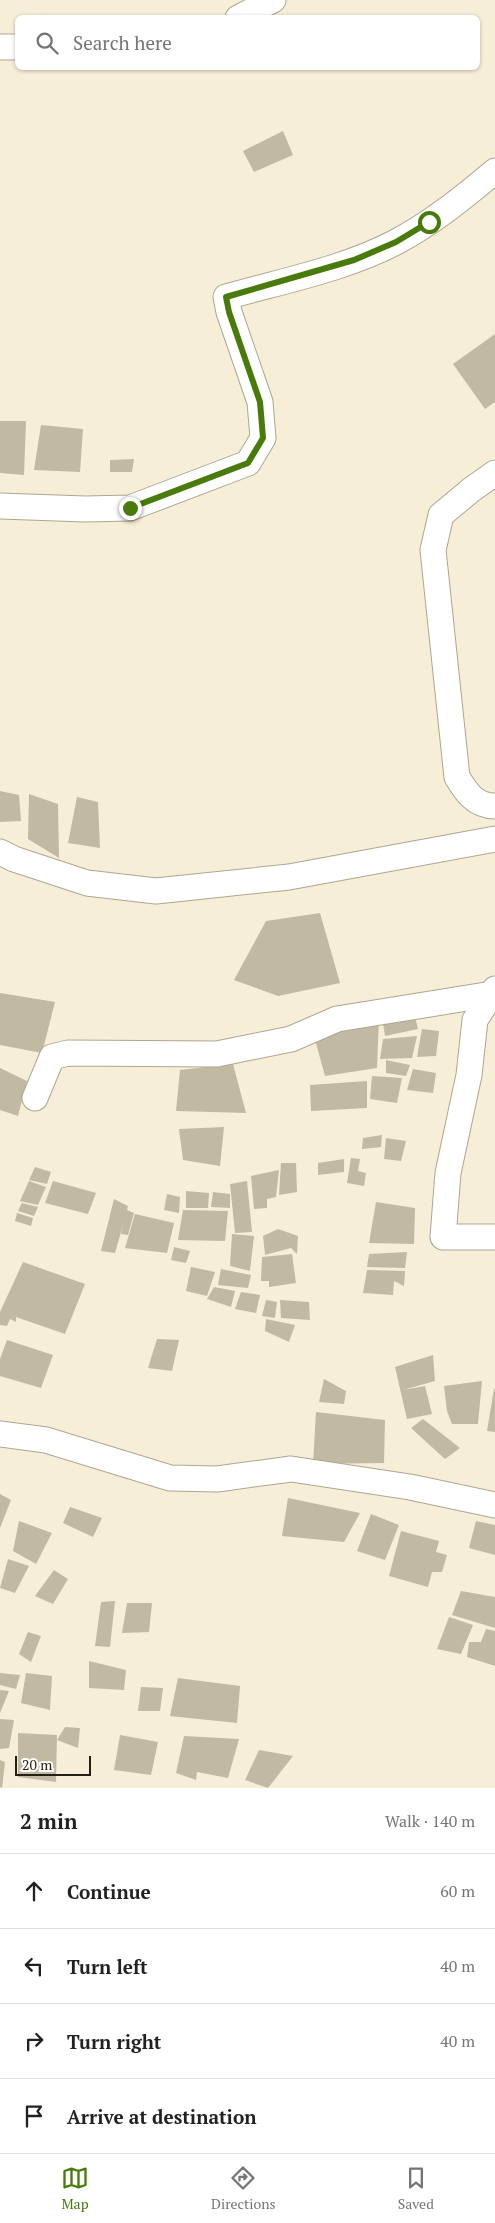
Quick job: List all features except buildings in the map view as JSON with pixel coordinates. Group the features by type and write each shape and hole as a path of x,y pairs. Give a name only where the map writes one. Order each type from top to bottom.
{"street":[{"path":"244,15 273,0"},
{"path":"0,46 15,47"},
{"path":"0,506 85,509 130,508 248,463 263,438 260,402 229,312 226,297 354,260 396,242 429,222 495,171"},
{"path":"495,473 441,515 433,550 457,777 468,795 486,806 495,806"},
{"path":"0,852 14,859 87,883 156,891 289,877 495,839"},
{"path":"35,1098 52,1057 68,1053 217,1054 291,1040 337,1019 494,991"},
{"path":"494,991 475,1020 469,1075 448,1173 444,1236 495,1237"},
{"path":"0,1434 46,1440 170,1478 217,1478 291,1469 410,1487 495,1505"}],"route":[{"path":"130,508 248,463 263,438 260,402 229,312 226,297 354,260 396,242 429,222"}]}
